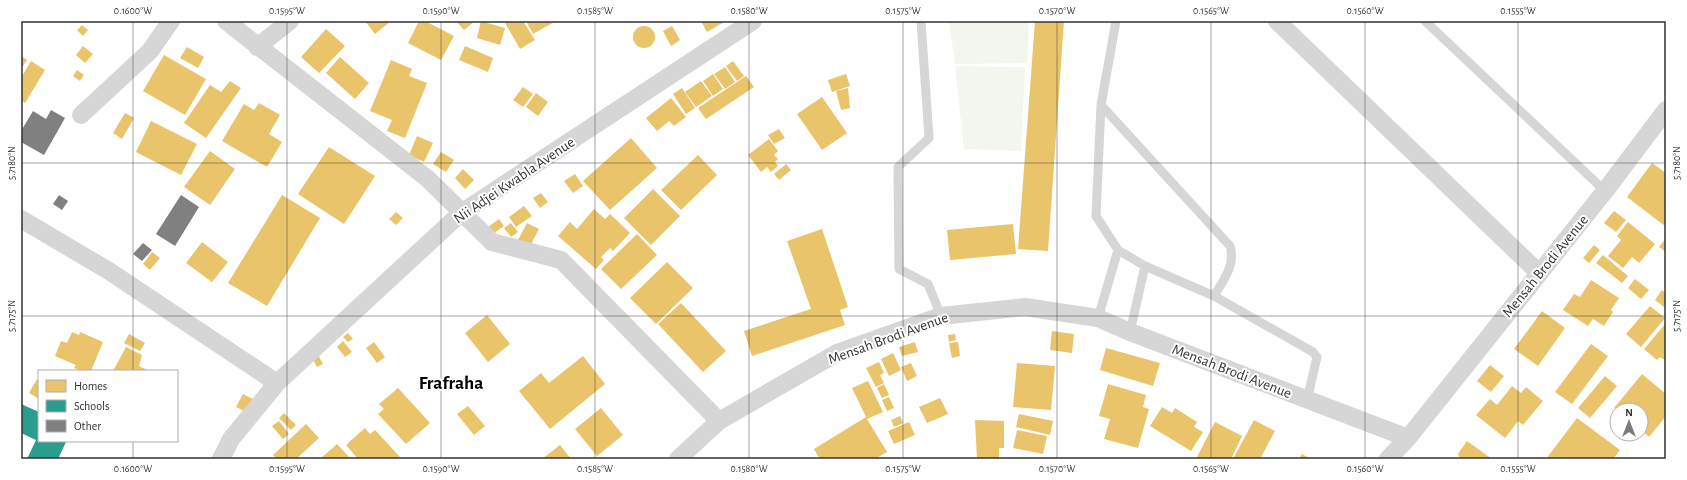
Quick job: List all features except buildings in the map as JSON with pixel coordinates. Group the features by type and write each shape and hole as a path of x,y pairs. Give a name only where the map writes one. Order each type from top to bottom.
{"street":[{"path":"81,115 150,52 171,21"},
{"path":"226,21 257,47 428,179 492,242 561,260 719,421"},
{"path":"257,47 290,21"},
{"path":"1277,21 1539,273"},
{"name":"Nii Adjei Kwabla Avenue","path":"221,459 231,439 277,383 461,213 745,23"},
{"name":"Mensah Brodi Avenue","path":"678,459 719,421 837,353 941,316 1025,307 1098,318 1130,332 1408,438 1605,191 1666,110"},
{"path":"21,219 109,271 277,383"},
{"path":"1388,459 1408,438"}],"lane":[{"path":"921,21 929,138 898,167 899,269 928,284 941,316"},
{"path":"1116,21 1101,105 1096,216 1118,250 1145,266 1214,296 1313,352 1316,357 1316,364 1307,400"},
{"path":"1425,21 1605,191"},
{"path":"1101,105 1230,246 1233,254 1232,262 1214,296"},
{"path":"1098,318 1118,250"},
{"path":"1130,332 1145,266"}],"shaded area":[{"path":"949,21 1029,21 1027,63 955,64"},
{"path":"955,66 1025,67 1021,151 964,149"}],"district":[{"name":"Frafraha","path":"451,382"}]}
